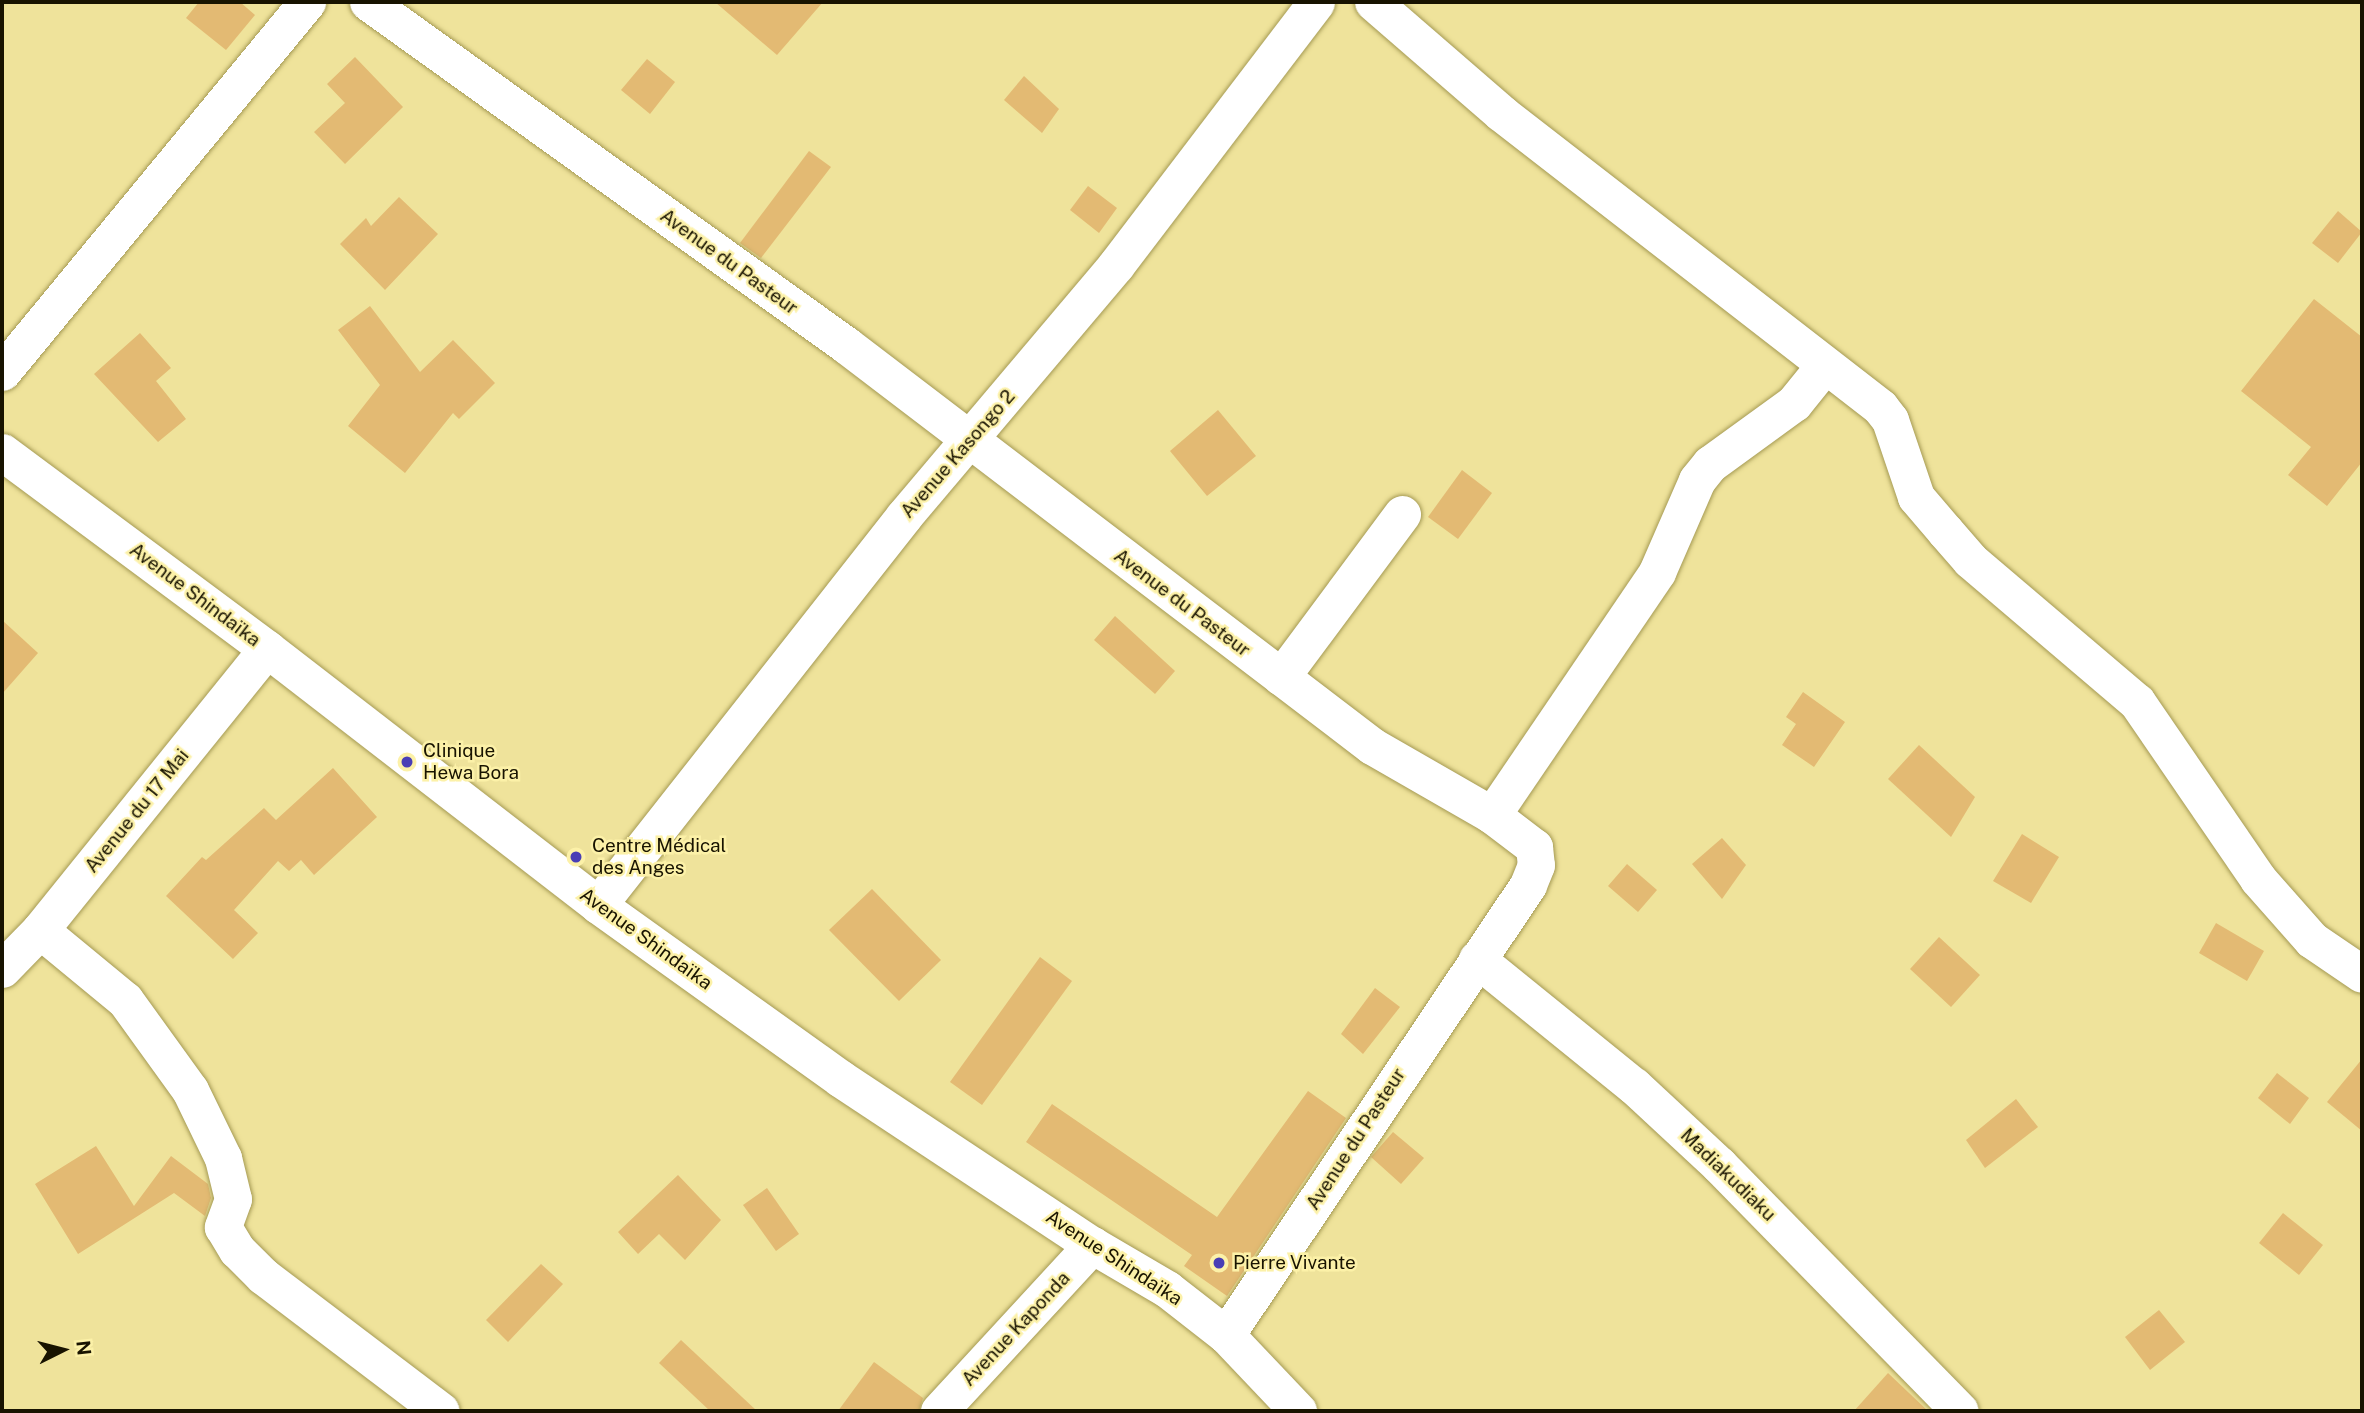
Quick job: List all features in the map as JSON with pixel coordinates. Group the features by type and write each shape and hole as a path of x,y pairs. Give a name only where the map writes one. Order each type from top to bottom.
{"street":[{"path":"2,372 307,2"},
{"name":"Avenue du Pasteur","path":"368,2 969,438 1372,746 1492,815 1530,841 1536,865 1528,885 1226,1335"},
{"name":"Avenue Kasongo 2","path":"598,905 969,438 1116,265 1316,2"},
{"path":"1373,2 1500,113 1880,407 1890,420 1916,497 1970,560 2137,702 2259,879 2312,940 2362,974"},
{"path":"1492,815 1657,572 1697,480 1710,464 1794,403 1824,366"},
{"name":"Avenue Shindaïka","path":"2,452 267,649 598,905 841,1079 1093,1245 1167,1289 1226,1335 1298,1411"},
{"path":"1281,677 1402,514"},
{"name":"Avenue du 17 Mai","path":"2,969 40,930 267,649"},
{"path":"40,930 125,1000 190,1090 223,1158 233,1199 223,1227 236,1250 400,1394 441,1411"},
{"name":"Madiakudiaku","path":"1477,959 1625,1078 1719,1165 1960,1411"},
{"name":"Avenue Kaponda","path":"939,1411 1093,1245"}],"building":[{"path":"199,2 240,2 255,15 226,50 186,18"},
{"path":"715,2 823,2 777,55"},
{"path":"355,57 403,107 345,164 314,132 345,103 327,84"},
{"path":"647,59 675,82 650,114 621,90"},
{"path":"1024,76 1059,109 1042,133 1004,100"},
{"path":"809,151 831,167 761,258 740,243"},
{"path":"1088,186 1117,208 1099,233 1070,210"},
{"path":"399,197 438,234 385,290 340,244 366,218 371,226"},
{"path":"2338,211 2362,232 2338,263 2312,243"},
{"path":"2314,299 2362,337 2362,462 2327,506 2288,475 2311,447 2241,391"},
{"path":"370,306 420,372 453,340 495,383 459,419 453,413 405,473 348,426 380,385 338,330"},
{"path":"140,333 171,368 156,381 186,419 158,442 94,374"},
{"path":"1218,410 1256,456 1207,496 1170,451"},
{"path":"1462,470 1492,493 1458,539 1428,517"},
{"path":"1115,616 1175,671 1155,694 1094,640"},
{"path":"2,620 38,653 2,694"},
{"path":"1803,692 1845,722 1814,767 1782,745 1796,724 1786,717"},
{"path":"1919,745 1975,797 1951,837 1888,779"},
{"path":"333,768 377,817 314,875 301,860 289,871 278,861 234,910 258,933 233,959 166,896 202,857 206,860 264,808 276,820"},
{"path":"2022,834 2059,857 2031,903 1993,881"},
{"path":"1722,838 1746,865 1722,899 1692,864"},
{"path":"1627,864 1657,890 1638,912 1608,886"},
{"path":"872,889 941,960 899,1001 829,930"},
{"path":"2216,923 2264,951 2247,981 2199,953"},
{"path":"1939,937 1980,975 1951,1007 1910,969"},
{"path":"1040,957 1072,981 982,1105 950,1082"},
{"path":"1375,988 1400,1007 1363,1054 1341,1034"},
{"path":"2362,1059 2362,1131 2327,1102"},
{"path":"2277,1073 2309,1098 2290,1124 2258,1098"},
{"path":"1308,1091 1346,1118 1227,1296 1184,1266 1192,1255 1026,1142 1052,1104 1217,1217"},
{"path":"2016,1099 2038,1127 1985,1168 1966,1140"},
{"path":"1393,1132 1424,1158 1401,1184 1371,1157"},
{"path":"96,1146 134,1206 171,1156 208,1184 211,1198 205,1216 174,1193 78,1254 35,1184"},
{"path":"678,1175 721,1220 685,1260 659,1234 638,1254 618,1232"},
{"path":"767,1188 799,1234 776,1251 743,1205"},
{"path":"2283,1213 2323,1245 2299,1275 2259,1243"},
{"path":"541,1264 563,1284 508,1342 486,1320"},
{"path":"2159,1310 2185,1342 2150,1370 2125,1337"},
{"path":"681,1340 757,1411 710,1411 659,1363"},
{"path":"874,1362 923,1398 919,1411 838,1411"},
{"path":"1888,1373 1928,1411 1854,1411"}],"place":[{"name":"Clinique Hewa Bora","path":"407,762"},
{"name":"Centre Médical des Anges","path":"576,857"},
{"name":"Pierre Vivante","path":"1219,1263"}]}
